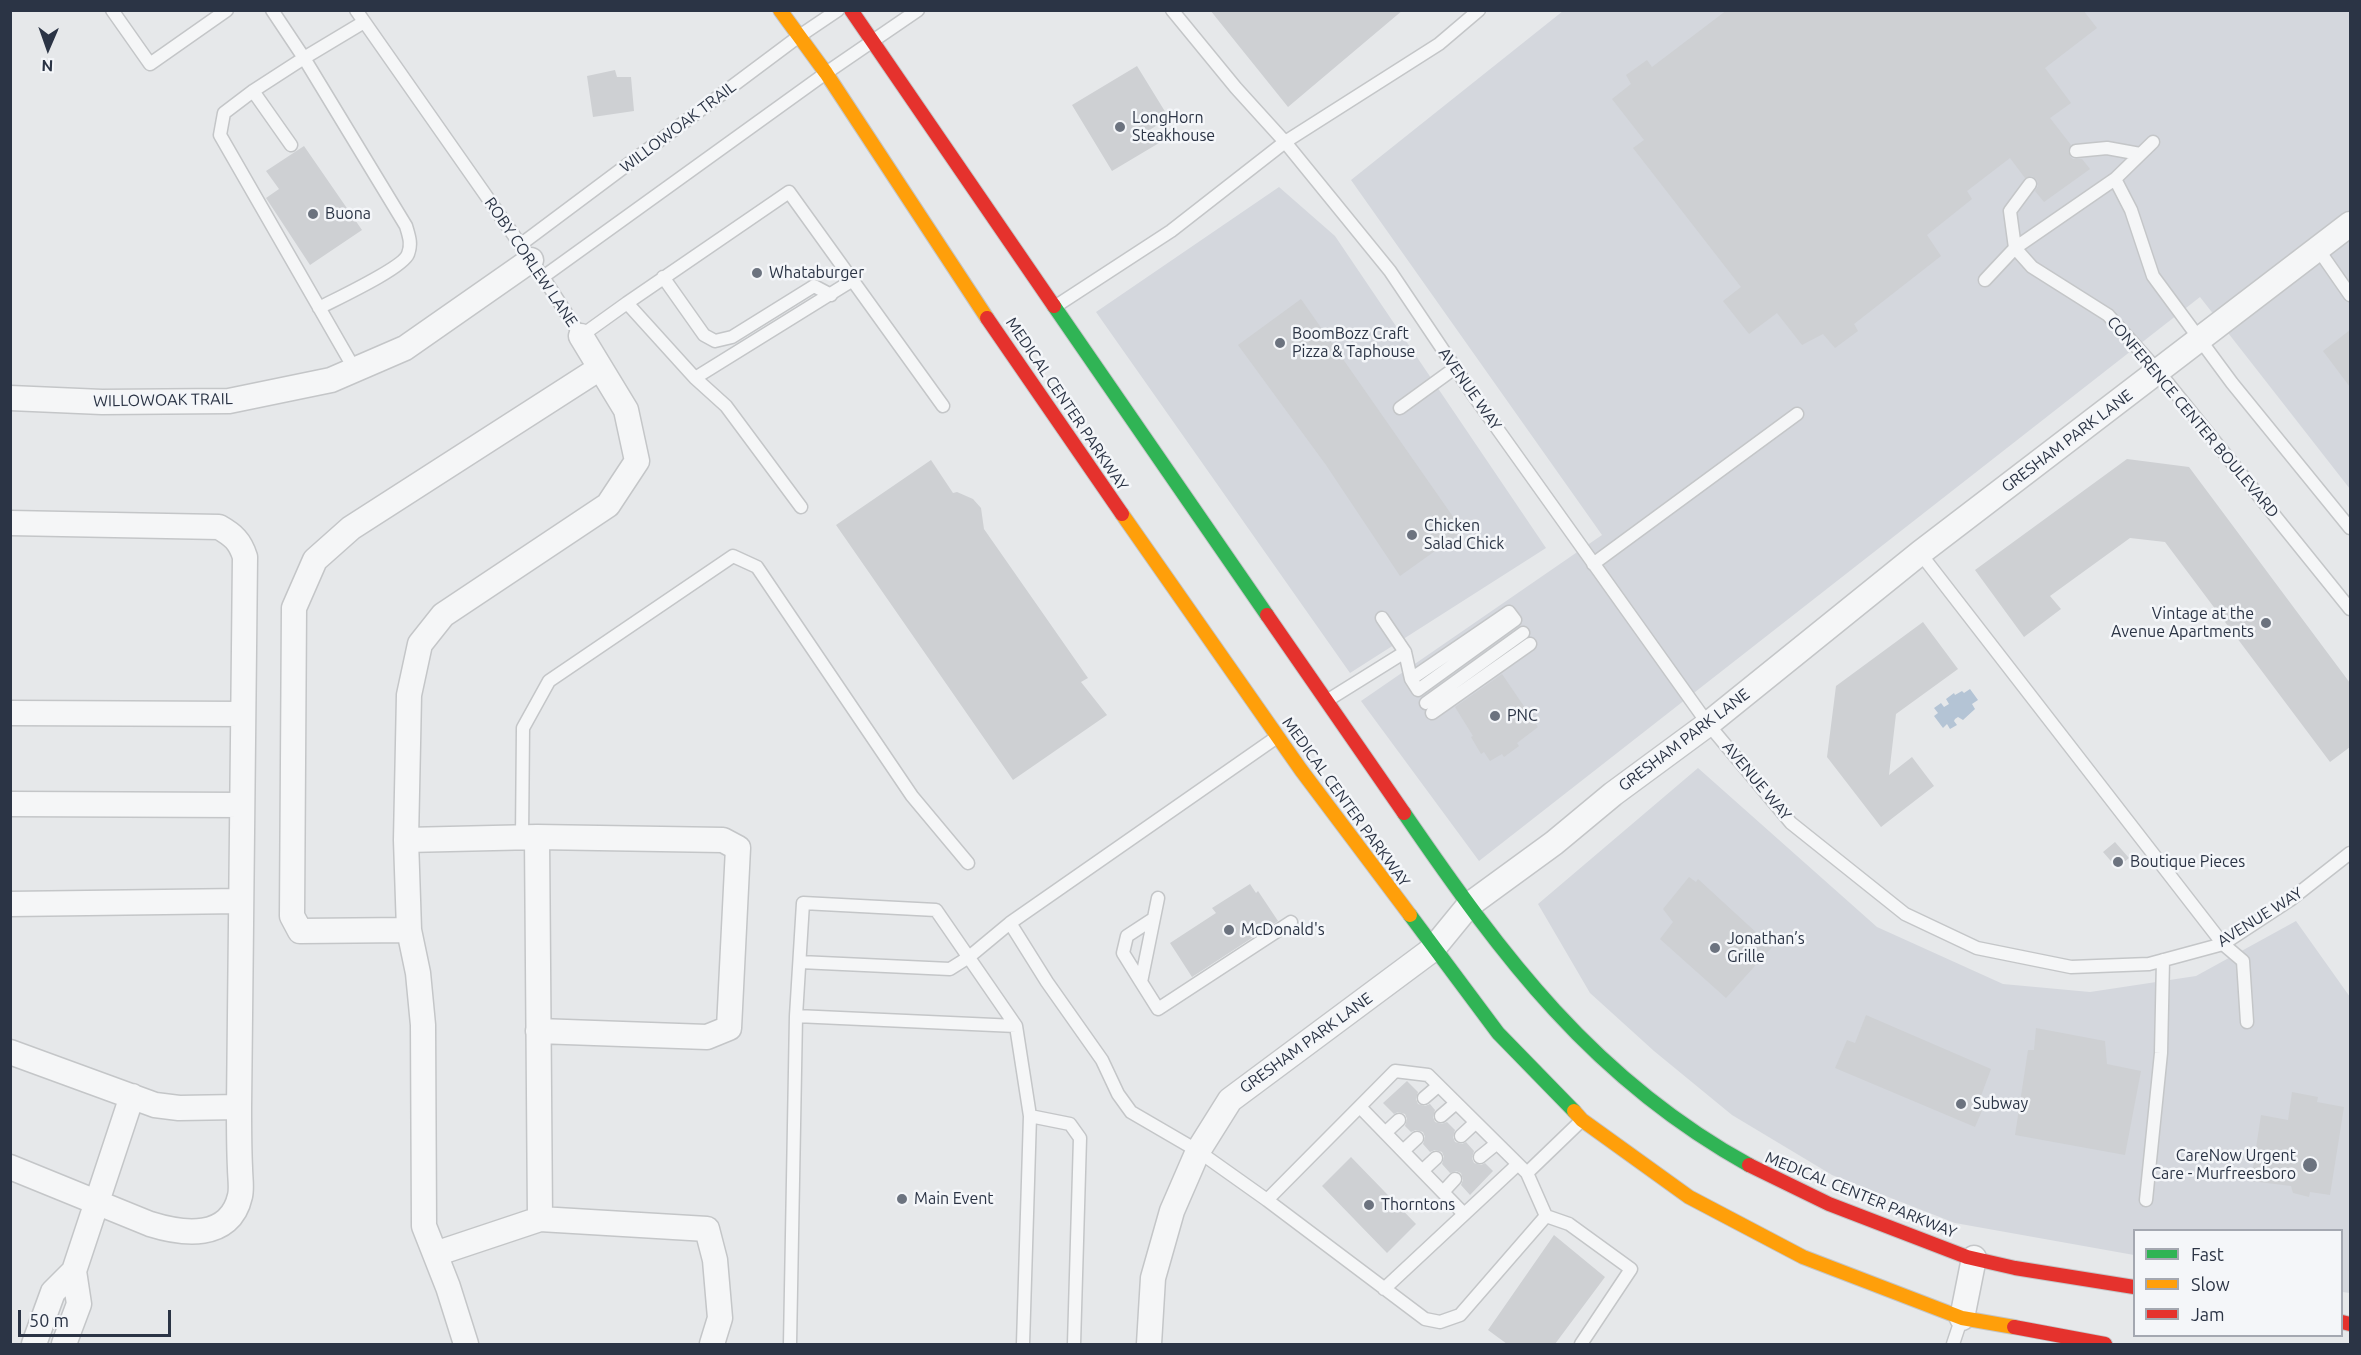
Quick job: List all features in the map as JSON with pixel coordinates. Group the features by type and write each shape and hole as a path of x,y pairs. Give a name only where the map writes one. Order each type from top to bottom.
{"main road":[{"name":"MEDICAL CENTER PARKWAY","path":"780,10 826,73 1014,358 1278,736 1498,1033 1582,1120 1689,1197 1803,1257 1962,1318 2104,1344"},
{"name":"MEDICAL CENTER PARKWAY","path":"851,10 1469,905 1510,960 1601,1059 1644,1095 1709,1142 1763,1175 1880,1224 1974,1258 2133,1287"}],"street":[{"name":"GRESHAM PARK LANE","path":"1149,1344 1154,1278 1172,1211 1198,1151 1230,1100 1433,948 1469,905 1554,843 1613,794 1708,724 1920,553 2350,224"},
{"name":"WILLOWOAK TRAIL","path":"10,398 102,402 229,401 331,380 405,348 531,261"},
{"path":"466,1344 424,1226 423,1025 418,973 409,930 405,840 409,695 420,644 443,615 608,505 637,461 626,410 581,336"},
{"path":"409,930 300,931 292,916 294,608 315,560 351,528 600,368"},
{"path":"10,523 219,527 233,535 241,544 245,557 240,901 240,1195 235,1210 225,1221 212,1228 194,1233 172,1230 150,1224 10,1167"},
{"path":"10,713 243,714"},
{"path":"10,804 242,805"},
{"path":"405,840 530,838 723,840 738,848 729,1028 707,1037 538,1031"},
{"path":"530,838 538,1031 540,1219"},
{"path":"10,904 240,901"},
{"path":"10,1052 155,1105 179,1108 239,1107"},
{"path":"64,1344 79,1304 74,1271 132,1096"},
{"path":"435,1254 540,1219 707,1228 716,1260 720,1318 712,1344"},
{"path":"1962,1318 1974,1258"},
{"path":"34,1344 53,1292 74,1271"}],"lane":[{"path":"112,10 150,64 227,10"},
{"path":"272,10 304,58 406,226 411,245 408,257 391,270 320,308"},
{"name":"ROBY CORLEW LANE","path":"356,10 581,336 663,277 789,192 853,280"},
{"name":"WILLOWOAK TRAIL","path":"531,261 798,37 838,10"},
{"path":"531,261 826,73 918,10"},
{"name":"AVENUE WAY","path":"1172,10 1236,88 1285,142 1390,271 1455,368 1708,724 1791,823 1905,914 1977,948 2071,967 2149,964 2223,944 2290,900 2350,853"},
{"path":"1056,306 1171,231 1285,142 1439,44 1479,10"},
{"path":"355,370 220,135 224,113 253,91 364,22"},
{"path":"253,91 291,145"},
{"path":"1985,280 2015,248 2115,179 2153,142"},
{"path":"2076,151 2107,148 2140,154"},
{"path":"2115,179 2131,210 2153,276 2232,383 2350,528"},
{"path":"2015,248 2010,211 2030,184"},
{"name":"CONFERENCE CENTER BOULEVARD","path":"2015,248 2032,267 2108,315 2158,371 2350,609"},
{"path":"2318,249 2350,295"},
{"path":"663,277 704,335 715,341 732,337 814,286 831,295"},
{"path":"695,378 853,280 943,406"},
{"path":"627,303 695,378 726,406 801,507"},
{"path":"1400,408 1455,368"},
{"path":"1593,564 1797,414"},
{"path":"1920,553 2223,944 2243,962 2247,1022"},
{"path":"530,838 523,728 549,681 733,556 757,567 912,796 968,863"},
{"path":"1382,618 1405,652 1414,685 1515,620"},
{"path":"1429,708 1527,639"},
{"path":"1327,701 1405,652"},
{"path":"800,962 950,969 969,957 1010,923 1278,736"},
{"path":"1140,982 1158,898"},
{"path":"790,1344 796,1016 803,903 936,910 1016,1026 1030,1116 1023,1344"},
{"path":"1153,919 1127,936 1123,953 1158,1009 1290,922"},
{"path":"1010,923 1047,982 1102,1060 1118,1094 1131,1112 1198,1151 1268,1200 1425,1319 1440,1322 1460,1314 1546,1216"},
{"path":"2146,1200 2161,1053 2163,960"},
{"path":"796,1016 1016,1026"},
{"path":"1268,1200 1395,1071 1428,1075 1522,1169 1546,1216 1569,1224 1631,1269 1581,1344"},
{"path":"1424,1098 1438,1086"},
{"path":"1441,1116 1456,1103"},
{"path":"1360,1107 1464,1214"},
{"path":"1030,1116 1070,1124 1080,1138 1074,1344"},
{"path":"1385,1133 1399,1120"},
{"path":"1384,1289 1464,1214 1582,1120"},
{"path":"1461,1136 1475,1123"},
{"path":"1403,1151 1417,1138"},
{"path":"1480,1157 1496,1144"},
{"path":"1422,1171 1436,1158"},
{"path":"1443,1192 1455,1179"},
{"path":"1953,1344 1962,1318"}],"shaded area":[{"path":"1563,11 2350,11 2350,489 2200,297 1479,861 1361,701 1602,535 1351,180"},
{"path":"1279,187 1335,236 1546,548 1350,673 1096,312"},
{"path":"1698,768 1877,927 2003,984 2090,992 2196,976 2296,921 2350,997 2350,1293 2343,1292 2343,1229 2133,1229 2133,1255 1955,1223 1832,1175 1732,1115 1654,1051 1590,993 1538,904"}],"water":[{"path":"1970,689 1978,700 1972,704 1975,709 1963,720 1958,717 1955,719 1957,725 1950,729 1947,724 1943,728 1934,716 1938,713 1934,708 1941,703 1944,707 1949,704 1946,699 1954,693 1955,695 1962,691 1964,693"}],"building":[{"path":"1210,10 1403,10 1288,107"},
{"path":"1727,10 2083,10 2097,28 2045,68 2071,103 2050,118 2071,145 2068,151 2070,156 2073,159 2082,159 2090,169 2044,202 2035,191 2038,186 2037,180 2032,176 2025,178 2010,158 1967,191 1972,199 1927,235 1941,256 1854,324 1858,331 1835,348 1823,334 1802,345 1777,313 1749,334 1723,301 1741,287 1633,148 1644,140 1612,99 1631,84 1626,75 1647,60 1652,67"},
{"path":"1137,66 1169,118 1151,129 1159,143 1112,171 1072,105"},
{"path":"615,70 617,77 631,77 634,111 593,117 587,76"},
{"name":"Buona","path":"304,146 362,230 310,265 266,198 279,189 266,171"},
{"path":"1301,299 1463,531 1400,576 1326,465 1238,345"},
{"path":"2350,330 2350,387 2323,351"},
{"name":"Vintage at the Avenue Apartments","path":"2127,459 2189,467 2350,683 2350,747 2330,762 2165,542 2130,538 2050,596 2061,609 2024,637 1975,570"},
{"path":"931,460 953,493 957,492 973,499 981,508 984,529 1088,678 1081,682 1107,715 1013,780 836,525"},
{"path":"1923,622 1958,669 1896,714 1889,775 1912,757 1934,786 1881,827 1827,757 1836,686"},
{"name":"PNC","path":"1502,674 1538,727 1517,743 1519,746 1504,757 1502,754 1490,761 1484,752 1481,754 1455,707"},
{"path":"2115,842 2129,858 2117,868 2103,852"},
{"path":"1689,877 1696,882 1698,879 1772,947 1726,998 1660,939 1673,922 1663,909"},
{"name":"McDonald's","path":"1250,884 1256,893 1258,891 1278,921 1192,977 1170,943 1216,913 1212,908"},
{"path":"1866,1015 1991,1069 1981,1096 1987,1099 1975,1127 1835,1068 1847,1040 1855,1043"},
{"path":"2036,1028 2105,1041 2107,1064 2141,1071 2125,1155 2015,1135 2028,1050 2034,1050"},
{"name":"Thorntons","path":"1407,1081 1418,1092 1416,1099 1418,1104 1425,1106 1430,1104 1435,1110 1433,1117 1435,1122 1442,1124 1447,1122 1455,1130 1453,1137 1455,1142 1462,1144 1466,1142 1474,1151 1472,1158 1474,1163 1481,1165 1485,1163 1493,1171 1470,1195 1461,1185 1463,1180 1461,1173 1456,1171 1450,1173 1442,1164 1444,1157 1442,1152 1435,1150 1430,1152 1423,1144 1425,1137 1423,1132 1416,1130 1411,1132 1405,1126 1407,1119 1405,1114 1398,1112 1394,1114 1383,1103"},
{"path":"2292,1092 2318,1097 2317,1102 2344,1107 2330,1195 2310,1192 2309,1197 2293,1193 2291,1186 2251,1181 2261,1115 2288,1120"},
{"name":"Thorntons","path":"1351,1157 1416,1224 1387,1253 1322,1186"},
{"path":"1554,1235 1605,1277 1555,1344 1507,1344 1488,1330"}],"traffic: fast":[{"path":"1054,306 1267,615"},
{"path":"1404,813 1515,965 1597,1054 1643,1094 1693,1131 1749,1165"},
{"path":"1410,915 1498,1033 1574,1111"}],"traffic: slow":[{"path":"780,10 826,73 987,318"},
{"path":"1122,514 1301,770 1410,915"},
{"path":"1574,1111 1582,1120 1689,1197 1803,1257 1962,1318 2014,1327"}],"traffic: jam":[{"path":"851,10 1054,306"},
{"path":"987,318 1122,514"},
{"path":"1267,615 1404,813"},
{"path":"1749,1165 1829,1204 1967,1257 2015,1268 2133,1287"},
{"path":"2343,1322 2350,1324"},
{"path":"2014,1327 2105,1344"}],"place":[{"name":"LongHorn Steakhouse","path":"1120,127"},
{"name":"Buona","path":"313,214"},
{"name":"Whataburger","path":"757,273"},
{"name":"BoomBozz Craft Pizza & Taphouse","path":"1280,343"},
{"name":"Chicken Salad Chick","path":"1412,535"},
{"name":"Vintage at the Avenue Apartments","path":"2266,623"},
{"name":"PNC","path":"1495,716"},
{"name":"Boutique Pieces","path":"2118,862"},
{"name":"McDonald's","path":"1229,930"},
{"name":"Jonathan’s Grille","path":"1715,948"},
{"name":"Subway","path":"1961,1104"},
{"name":"CareNow Urgent Care - Murfreesboro","path":"2310,1165"},
{"name":"Main Event","path":"902,1199"},
{"name":"Thorntons","path":"1369,1205"}]}
